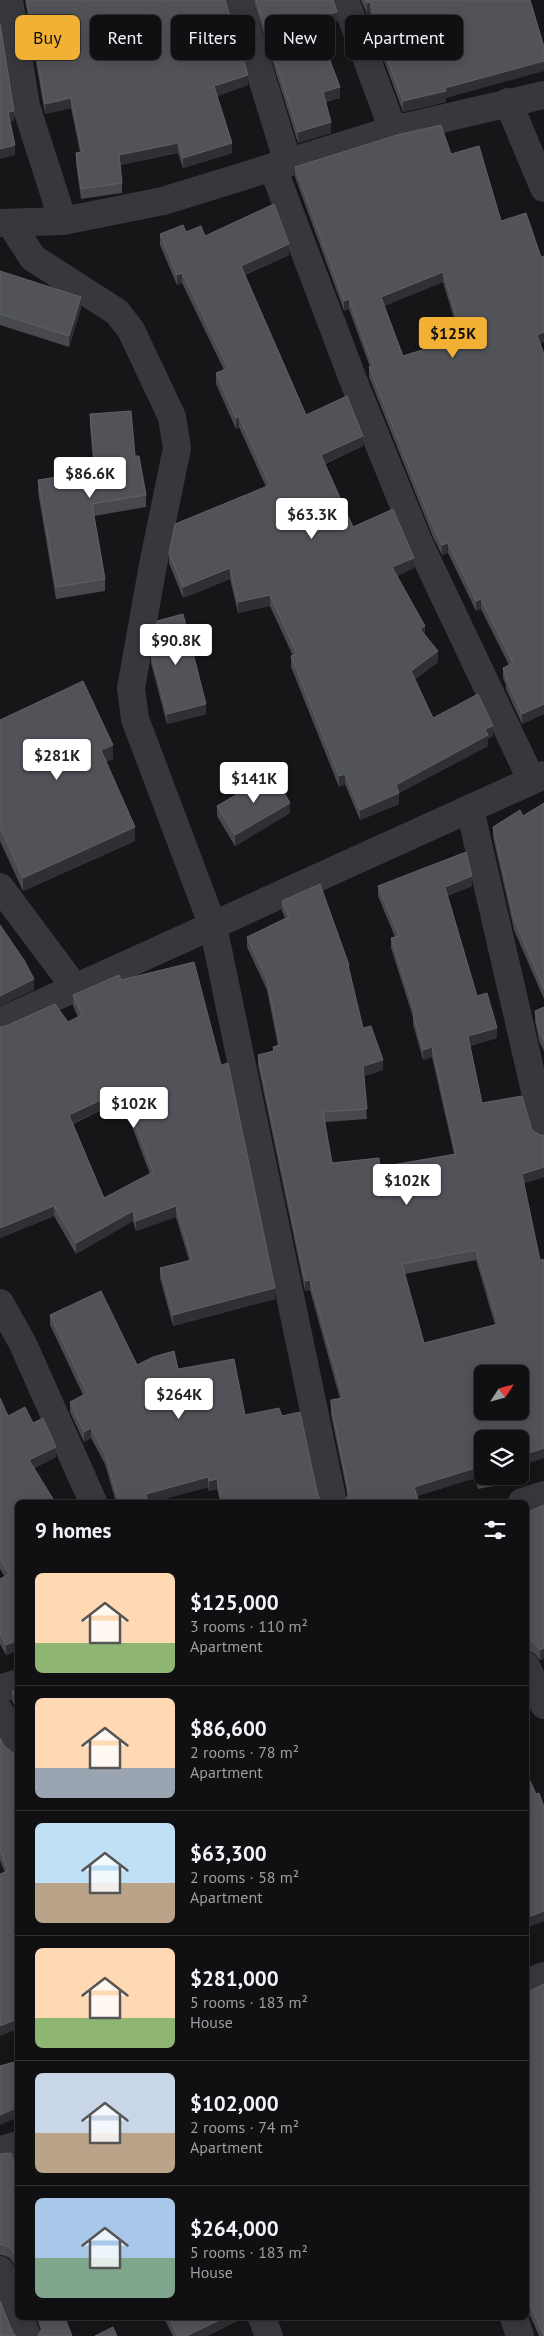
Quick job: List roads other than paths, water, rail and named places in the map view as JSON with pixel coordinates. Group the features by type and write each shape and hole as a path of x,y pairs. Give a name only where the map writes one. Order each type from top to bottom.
{"street":[{"path":"9,0 26,106 63,221"},
{"path":"0,1022 538,777 419,543 357,390 280,166 238,0"},
{"path":"345,0 393,130"},
{"path":"5,223 63,221 163,201 393,130 544,95"},
{"path":"508,102 544,188"},
{"path":"5,223 33,258 117,312 131,330 172,417 177,448 153,565 131,688 135,719 213,926 332,1500"},
{"path":"470,809 544,1130"},
{"path":"0,888 76,989"},
{"path":"0,1303 23,1344 92,1500"},
{"path":"528,1500 544,1495"},
{"path":"529,1672 544,1705"},
{"path":"0,1689 15,1684"},
{"path":"0,1712 15,1743"},
{"path":"529,1982 544,1976"},
{"path":"0,2150 15,2146"},
{"path":"0,2270 15,2306"},
{"path":"20,2320 27,2336"},
{"path":"263,2320 269,2336"},
{"path":"515,2320 520,2336"}]}
